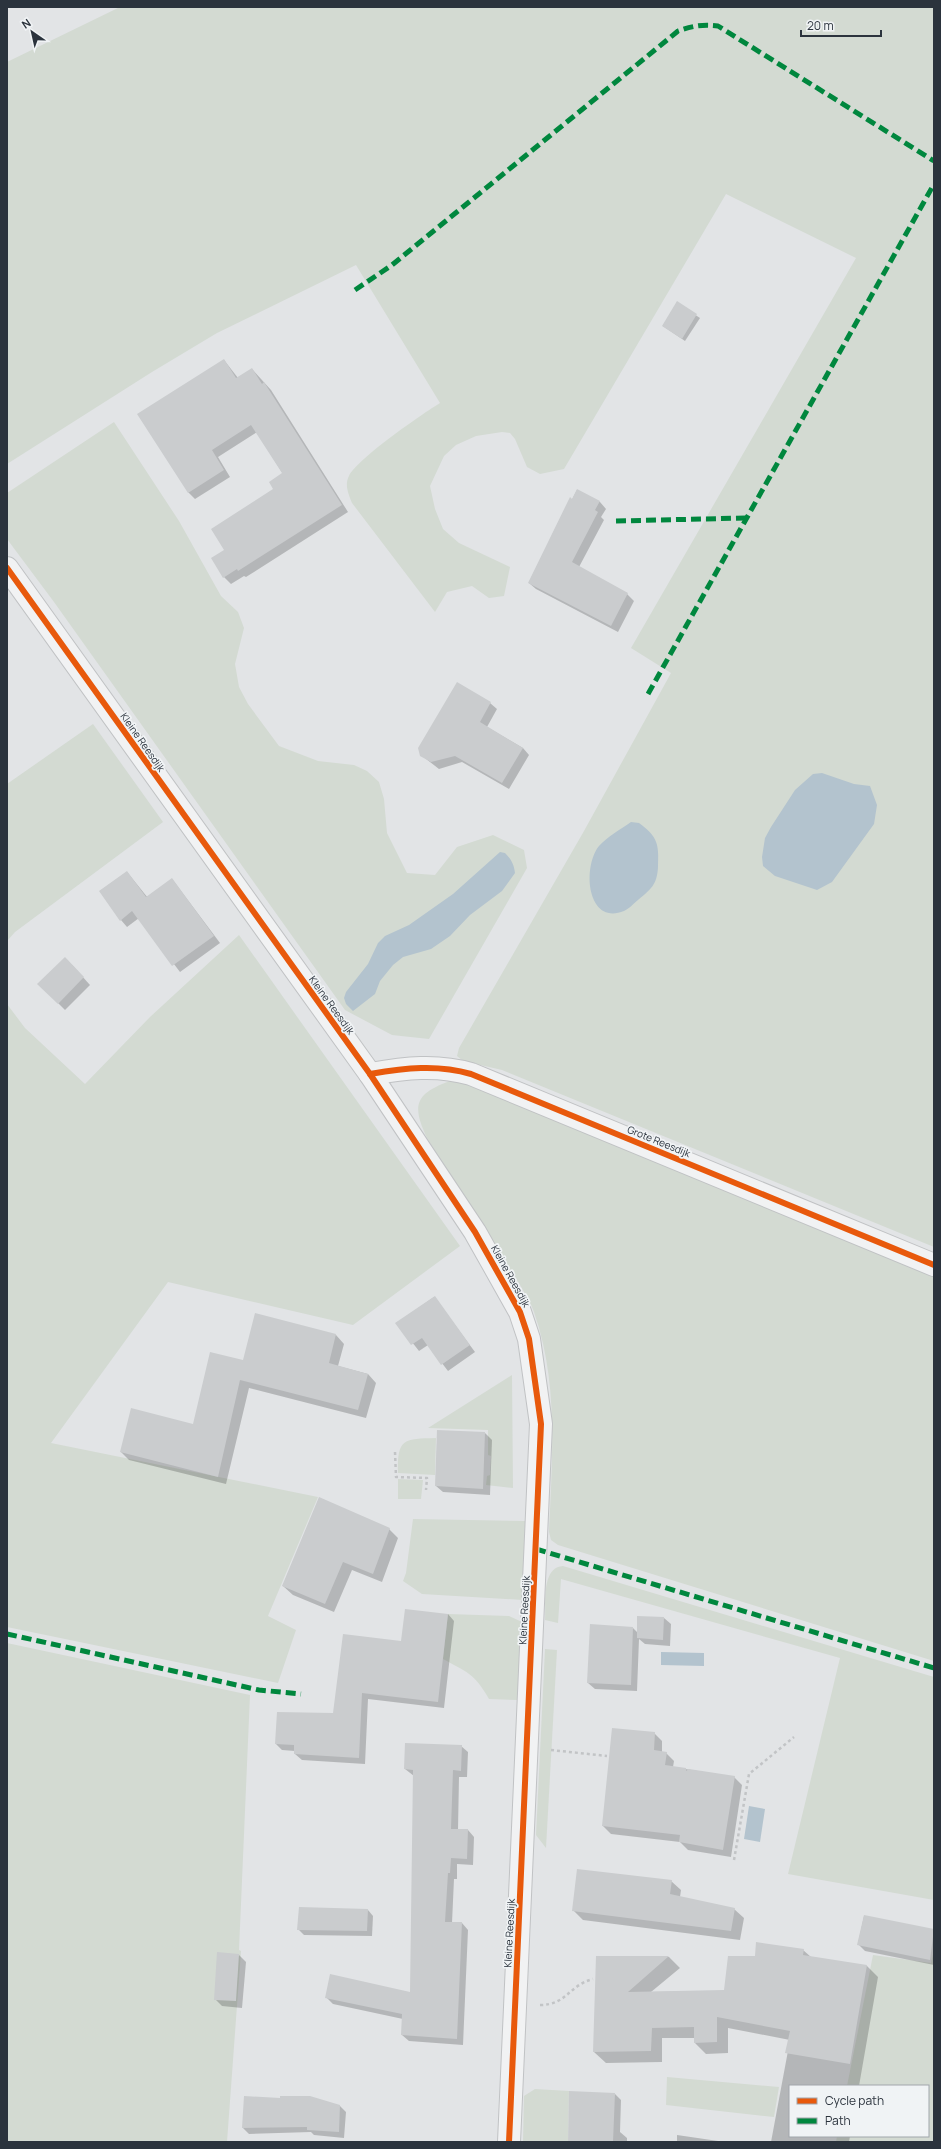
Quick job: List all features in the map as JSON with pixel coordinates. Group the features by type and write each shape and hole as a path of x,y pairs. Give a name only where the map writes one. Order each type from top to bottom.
{"street":[{"name":"Kleine Reesdijk","path":"7,568 370,1074 475,1232 520,1312 530,1339 541,1424 509,2142"},
{"name":"Grote Reesdijk","path":"370,1074 421,1067 454,1069 471,1074 934,1265"}],"path":[{"path":"395,1452 396,1477 427,1478 426,1490"},
{"path":"734,1860 750,1774 794,1736"},
{"path":"527,1747 607,1756"},
{"path":"515,2005 554,2004 562,2000 578,1985 593,1979"}],"shaded area":[{"path":"120,7 934,7 934,1247 502,1070 463,1061 457,1056 459,1048 584,831 671,673 631,648 856,258 726,194 564,469 540,474 527,467 515,439 510,433 502,432 476,436 456,445 444,456 430,486 435,509 443,529 459,543 510,567 504,596 489,598 472,586 447,592 435,612 352,503 348,490 348,479 354,468 391,437 440,403 356,265 217,333 152,372 7,464 7,62"},
{"path":"114,422 179,521 221,596 238,612 244,628 235,664 239,687 248,704 279,746 318,761 354,765 367,771 379,782 384,799 387,833 407,873 435,875 457,847 493,835 524,850 527,868 429,1039 392,1035 345,1010 54,602 7,539 7,493"},
{"path":"93,724 163,822 15,932 7,941 7,784"},
{"path":"239,935 460,1246 353,1325 168,1282 51,1443 318,1497 268,1616 296,1630 278,1683 7,1627 7,1004 25,1028 85,1084 150,1017"},
{"path":"450,1081 458,1081 578,1127 934,1277 934,1661 558,1545 551,1540 549,1532 552,1449 551,1394 542,1339 534,1312 520,1285 427,1138 419,1117 419,1102 423,1096 438,1086"},
{"path":"512,1375 513,1488 486,1485 487,1476 490,1475 491,1456 488,1455 488,1430 428,1428"},
{"path":"436,1438 435,1475 398,1473 399,1453 401,1447 405,1443 416,1439"},
{"path":"398,1479 423,1480 421,1499 398,1499"},
{"path":"413,1519 525,1521 523,1600 422,1594 403,1581 406,1573"},
{"path":"563,1566 934,1677 934,1900 788,1874 840,1658 561,1579 558,1623 545,1620 545,1597 548,1580 551,1573 556,1568"},
{"path":"448,1614 509,1616 522,1622 518,1700 489,1699 470,1674 443,1659"},
{"path":"7,1643 250,1695 239,1950 241,1951 227,2142 7,2142"},
{"path":"545,1649 557,1650 546,1848 536,1835"},
{"path":"934,1950 934,2142 836,2142 837,2137 929,2137 929,2085 847,2085 873,1955 931,1963"},
{"path":"667,2077 779,2087 774,2117 666,2105"},
{"path":"535,2089 569,2091 568,2142 523,2142 524,2096"}],"water":[{"path":"822,773 854,784 870,786 877,805 874,824 832,882 817,890 775,876 763,866 762,857 765,838 795,790 813,774"},
{"path":"631,822 639,823 654,837 658,852 656,878 655,882 646,893 630,907 624,911 612,913 602,910 595,903 591,892 591,867 594,855 599,846 610,836"},
{"path":"500,852 505,853 511,860 515,873 502,891 470,915 450,936 431,949 403,957 393,965 380,981 375,994 353,1011 346,1004 344,998 346,992 368,964 378,943 385,936 409,925 453,894"},
{"path":"661,1652 704,1653 704,1666 661,1665"},
{"path":"749,1806 765,1809 760,1842 744,1839"}],"building":[{"path":"677,301 697,314 682,339 662,326"},
{"path":"224,359 236,378 252,368 262,384 264,382 342,505 238,571 237,569 223,578 211,558 224,550 211,529 273,489 269,482 282,473 251,425 212,450 224,470 188,493 137,414"},
{"path":"577,489 600,501 595,510 598,512 572,562 628,593 611,626 528,583 570,497 572,499"},
{"path":"457,682 491,702 480,722 523,748 502,783 455,756 431,762 420,756 418,748"},
{"path":"127,871 146,897 172,878 214,936 172,966 132,911 120,921 99,891"},
{"path":"65,957 84,977 58,1004 37,984"},
{"path":"435,1296 470,1345 441,1365 422,1338 411,1345 395,1323"},
{"path":"255,1313 336,1334 329,1363 368,1374 358,1410 240,1380 218,1477 120,1452 131,1408 193,1424 210,1352 243,1360"},
{"path":"437,1430 485,1432 483,1489 435,1486"},
{"path":"319,1497 390,1528 373,1574 343,1562 325,1604 282,1586"},
{"path":"405,1609 448,1614 438,1702 362,1693 359,1758 294,1754 294,1745 275,1744 277,1712 333,1713 343,1634 401,1641"},
{"path":"637,1616 664,1617 663,1640 637,1638"},
{"path":"590,1624 633,1627 631,1685 587,1683"},
{"path":"612,1728 655,1732 654,1750 667,1752 665,1765 686,1768 686,1771 689,1769 735,1776 723,1850 679,1842 680,1835 602,1826"},
{"path":"405,1743 462,1745 461,1771 453,1770 451,1829 468,1829 467,1859 451,1858 450,1873 448,1873 445,1922 462,1922 457,2039 401,2035 402,2014 325,1998 330,1974 410,1992 413,1770 404,1769"},
{"path":"577,1869 672,1880 670,1894 735,1908 731,1931 572,1911"},
{"path":"299,1907 368,1909 367,1931 297,1930"},
{"path":"864,1915 934,1929 930,1960 857,1945"},
{"path":"756,1942 804,1949 803,1955 867,1965 850,2064 785,2053 790,2031 717,2017 717,2042 694,2043 694,2027 652,2028 651,2051 593,2052 596,1956 669,1956 628,1992 724,1990 728,1956 755,1956"},
{"path":"217,1952 239,1954 236,2001 214,2000"},
{"path":"569,2091 615,2093 613,2142 568,2142"},
{"path":"244,2096 280,2098 280,2096 310,2096 340,2105 339,2132 307,2130 307,2127 242,2128"}],"marked path":[{"path":"355,290 392,265 678,31 693,27 702,25 718,26 934,161"},
{"path":"648,694 934,184"},
{"path":"616,521 746,518"},
{"path":"536,1549 934,1668"},
{"path":"7,1634 259,1690 301,1694"}],"cycle path":[{"path":"7,568 370,1074 475,1232 520,1312 529,1339 541,1424 509,2142"},
{"path":"370,1074 421,1068 446,1069 471,1074 934,1265"}]}
